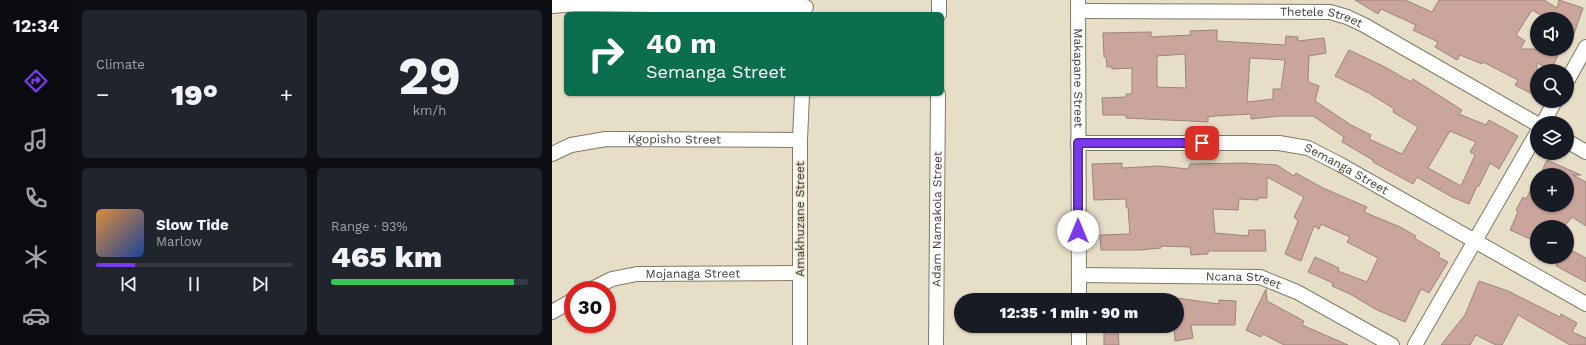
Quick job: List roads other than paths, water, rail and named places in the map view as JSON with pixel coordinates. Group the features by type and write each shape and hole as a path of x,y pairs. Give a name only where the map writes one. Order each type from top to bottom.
{"street":[{"path":"939,0 939,12"},
{"path":"552,6 578,4 806,7"},
{"name":"Thetele Street","path":"1078,5 1330,12 1347,17 1364,25 1530,120"},
{"name":"Makapane Street","path":"1078,5 1079,293"},
{"path":"1574,68 1586,47"},
{"name":"Amakhuzane Street","path":"800,345 800,140 802,96"},
{"name":"Adam Namakola Street","path":"936,345 938,96"},
{"name":"Kgopisho Street","path":"552,154 571,145 606,139 800,140"},
{"name":"Semanga Street","path":"1078,143 1295,144 1321,153 1586,304"},
{"path":"1415,345 1530,145"},
{"path":"1574,145 1586,152"},
{"name":"Mojanaga Street","path":"608,281 637,274 800,273"},
{"name":"Ncana Street","path":"1078,275 1260,277 1297,292 1392,345"},
{"path":"552,312 564,305"},
{"path":"1079,333 1079,345"}]}
